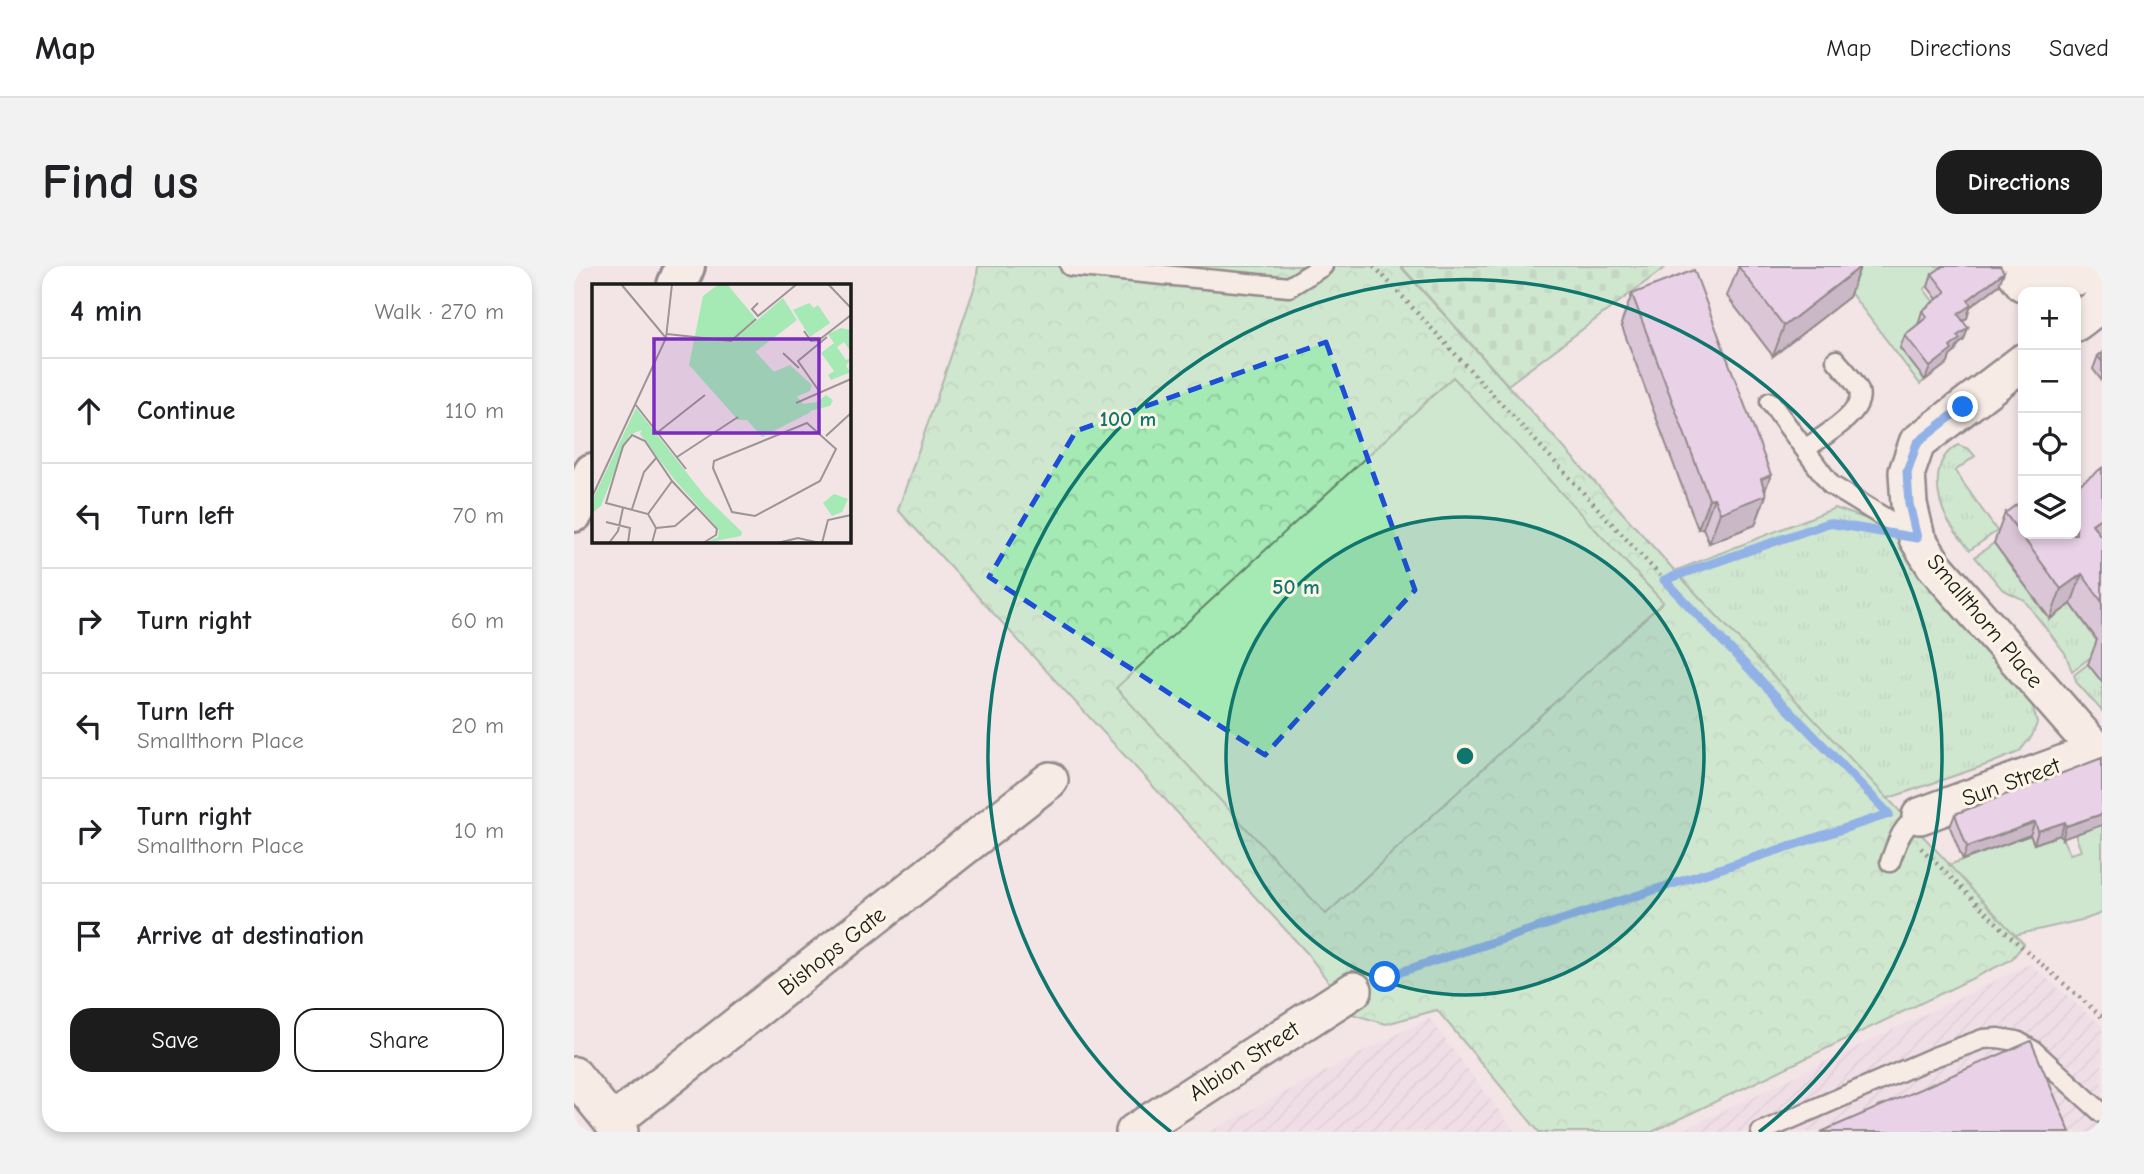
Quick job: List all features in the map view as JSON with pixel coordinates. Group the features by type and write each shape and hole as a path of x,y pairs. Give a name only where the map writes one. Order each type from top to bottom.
{"street":[{"path":"677,284 685,266"},
{"path":"2010,266 2023,283 2094,275 2102,269"},
{"path":"2081,319 2102,303"},
{"name":"Smallthorn Place","path":"2018,366 1917,443 1907,472 1909,504 1917,538 1934,565 2099,750"},
{"path":"574,512 592,475"},
{"name":"Sun Street","path":"1904,820 2099,750"},
{"name":"Bishops Gate","path":"617,1127 1050,780"},
{"name":"Albion Street","path":"1134,1132 1354,990"},
{"path":"574,1075 617,1127"}],"lane":[{"path":"1070,266 1289,287 1323,266"},
{"path":"1805,449 1853,414 1858,405 1858,390 1836,360"},
{"path":"1770,402 1831,485 1917,538"},
{"path":"1889,862 1904,820"},
{"path":"1761,1132 1934,1057 1983,1039 1998,1038 2017,1041 2034,1051 2102,1113"}],"path":[{"path":"1374,266 1664,580 1904,820 2013,939 2102,1017"},
{"path":"1664,580 1828,523 1854,527"},
{"path":"1354,990 1385,977 1904,820"}],"highlighted area":[{"path":"1326,342 1415,590 1265,755 989,577 1076,431"}],"shaded area":[{"path":"2030,964 2102,1026 2102,1132 1679,1132"},
{"path":"1429,1018 1515,1132 1209,1132"}],"green space":[{"path":"978,266 1400,266 1675,571 2024,944 2011,960 1652,1132 1539,1132 1437,1010 1386,1024 1352,1014 1307,953 898,510 976,283"},
{"path":"1401,266 1667,266 1508,385"},
{"path":"1830,266 1949,266 1946,273 1924,289 1938,308 1922,330 1900,348 1925,380 1920,384"},
{"path":"1453,377 1663,602 1326,914 1116,688"},
{"path":"1958,445 1969,449 1975,456 1955,471 1997,531 1970,550 1947,519 1938,489 1939,468 1943,459"},
{"path":"1835,508 1896,529 2030,695 2037,723 2032,736 2019,752 1886,799 1675,571"},
{"path":"1994,543 2049,619 2071,604 2102,649 2072,671 2065,653 2024,600 2002,589 1975,557"},
{"path":"2088,664 2102,682 2102,711 2077,683 2074,675"},
{"path":"2070,820 2102,820 2102,913 2086,919 2015,935 1949,865 2030,835 2034,844 2056,826 2070,854 2081,851"}],"building":[{"path":"1738,266 1859,266 1860,267 1784,326"},
{"path":"1943,266 2000,266 2004,272 1968,300 1971,305 1958,314 1968,328 1957,336 1960,339 1950,347 1952,350 1930,367 1905,335 1927,317 1922,311 1946,292 1932,274"},
{"path":"1694,270 1771,475 1761,479 1766,495 1720,513 1714,498 1709,499 1632,294"},
{"path":"2102,468 2102,517 2092,524 2102,538 2102,602 2082,574 2061,589 2024,539 2081,539 2081,483"},
{"path":"2018,504 2018,531 2005,513"},
{"path":"2102,758 2102,814 2066,826 2065,822 2038,831 2035,822 1967,847 1955,814"},
{"path":"2031,1041 2070,1132 1821,1132"}],"route":[{"path":"1385,977 1889,814 1664,580 1828,523 1917,538 1909,504 1907,472 1917,443 1963,407"}]}
